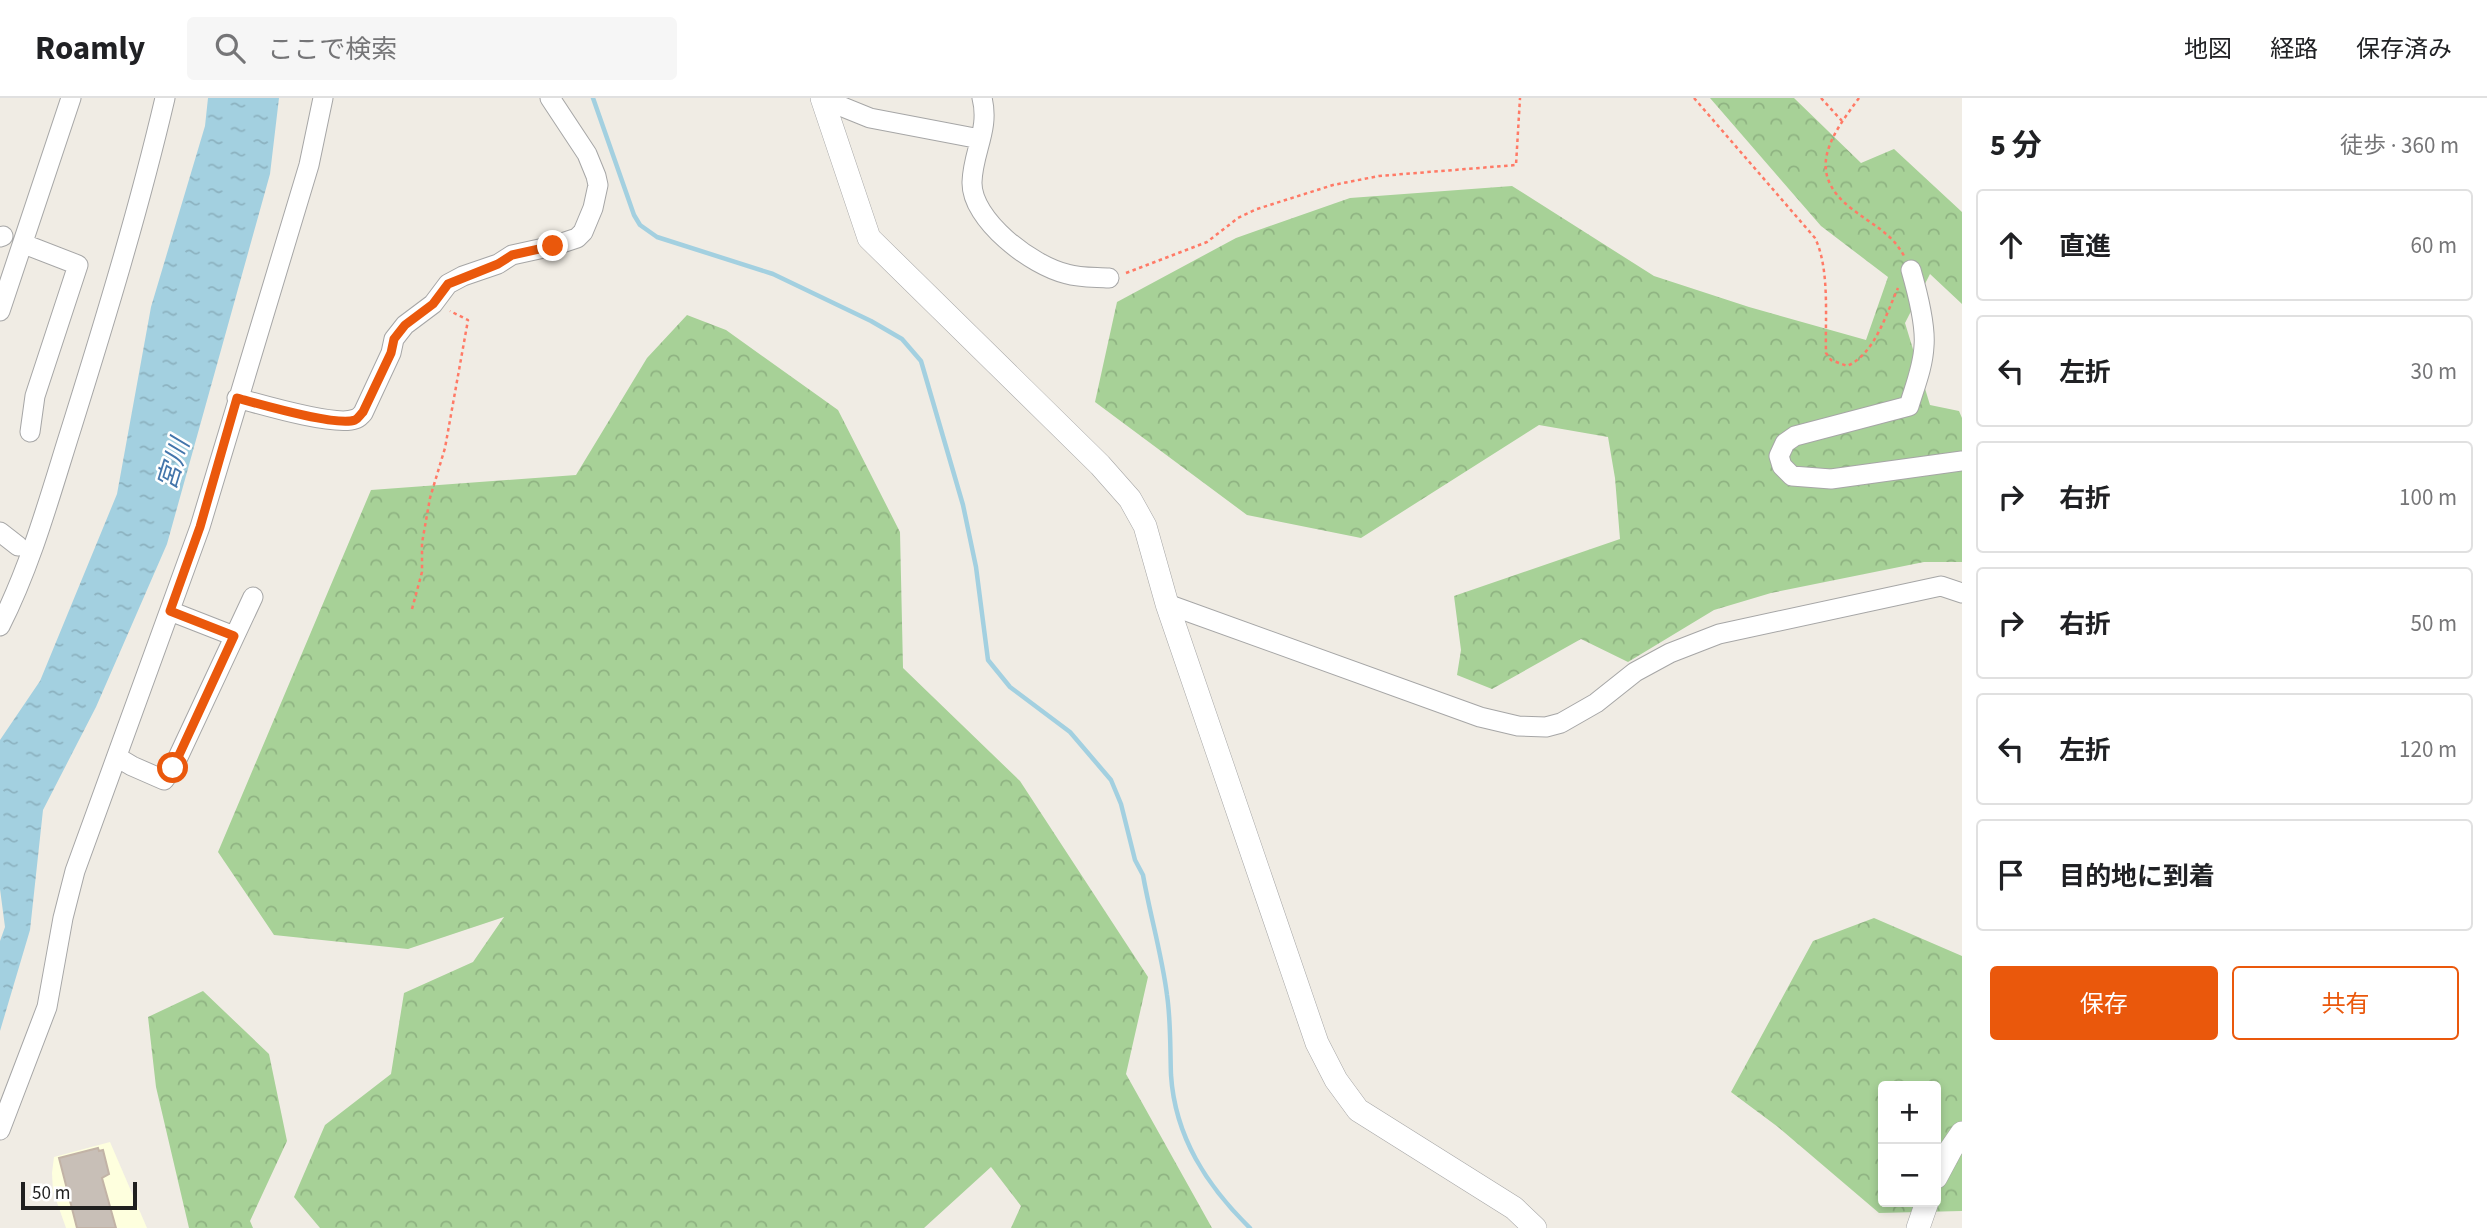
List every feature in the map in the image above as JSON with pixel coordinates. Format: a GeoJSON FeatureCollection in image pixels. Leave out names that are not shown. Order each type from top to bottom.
{"type":"FeatureCollection","features":[{"type":"Feature","properties":{"kind":"street"},"geometry":{"type":"LineString","coordinates":[[0,311],[71,98]]}},
{"type":"Feature","properties":{"kind":"street"},"geometry":{"type":"LineString","coordinates":[[0,626],[24,568],[77,410],[132,228],[165,98]]}},
{"type":"Feature","properties":{"kind":"street"},"geometry":{"type":"LineString","coordinates":[[0,1130],[47,1007],[68,895],[200,527],[305,177],[323,98]]}},
{"type":"Feature","properties":{"kind":"street"},"geometry":{"type":"LineString","coordinates":[[237,398],[296,413],[344,421],[358,418],[391,353],[394,339],[419,313],[433,304],[453,281],[498,264],[512,255],[577,238],[583,232],[596,196],[596,176],[587,154],[550,98]]}},
{"type":"Feature","properties":{"kind":"street"},"geometry":{"type":"LineString","coordinates":[[823,98],[870,118],[980,139]]}},
{"type":"Feature","properties":{"kind":"street"},"geometry":{"type":"LineString","coordinates":[[823,98],[869,239],[1100,465],[1130,499],[1145,526],[1167,604],[1317,1043],[1336,1080],[1358,1110],[1369,1119],[1514,1208],[1535,1228]]}},
{"type":"Feature","properties":{"kind":"street"},"geometry":{"type":"LineString","coordinates":[[982,98],[986,119],[972,180],[973,193],[985,219],[1041,264],[1067,274],[1110,278]]}},
{"type":"Feature","properties":{"kind":"street"},"geometry":{"type":"LineString","coordinates":[[24,244],[78,265],[36,396],[30,432]]}},
{"type":"Feature","properties":{"kind":"street"},"geometry":{"type":"LineString","coordinates":[[1911,270],[1924,344],[1921,367],[1909,406],[1795,436],[1785,443],[1779,456],[1782,466],[1793,476],[1831,479],[1962,461]]}},
{"type":"Feature","properties":{"kind":"street"},"geometry":{"type":"LineString","coordinates":[[0,532],[18,546]]}},
{"type":"Feature","properties":{"kind":"street"},"geometry":{"type":"LineString","coordinates":[[1167,604],[1480,718],[1518,726],[1546,727],[1562,723],[1596,703],[1636,672],[1659,659],[1719,634],[1941,586],[1962,593]]}},
{"type":"Feature","properties":{"kind":"street"},"geometry":{"type":"LineString","coordinates":[[117,757],[164,780],[173,768],[253,597]]}},
{"type":"Feature","properties":{"kind":"street"},"geometry":{"type":"LineString","coordinates":[[170,611],[234,636]]}},
{"type":"Feature","properties":{"kind":"street"},"geometry":{"type":"LineString","coordinates":[[1941,1169],[1962,1133]]}},
{"type":"Feature","properties":{"kind":"street"},"geometry":{"type":"LineString","coordinates":[[1919,1228],[1925,1207]]}},
{"type":"Feature","properties":{"kind":"path"},"geometry":{"type":"LineString","coordinates":[[1110,278],[1138,270],[1207,242],[1238,218],[1257,209],[1333,185],[1379,176],[1516,165],[1520,98]]}},
{"type":"Feature","properties":{"kind":"path"},"geometry":{"type":"LineString","coordinates":[[1695,98],[1815,238],[1824,266],[1826,353],[1831,360],[1847,366],[1866,354],[1903,276],[1911,270],[1892,238],[1851,208],[1828,184],[1824,162],[1833,136],[1859,98]]}},
{"type":"Feature","properties":{"kind":"path"},"geometry":{"type":"LineString","coordinates":[[1821,98],[1842,121]]}},
{"type":"Feature","properties":{"kind":"path"},"geometry":{"type":"LineString","coordinates":[[412,609],[422,572],[422,543],[430,498],[445,448],[468,320],[457,313],[447,311],[419,313]]}},
{"type":"Feature","properties":{"kind":"shaded area"},"geometry":{"type":"Polygon","coordinates":[[[110,1142],[147,1228],[66,1228],[53,1191],[54,1157],[110,1142]]]}},
{"type":"Feature","properties":{"kind":"green space"},"geometry":{"type":"Polygon","coordinates":[[[1710,98],[1794,98],[1861,163],[1894,149],[1962,212],[1962,304],[1930,274],[1905,323],[1930,405],[1959,411],[1962,418],[1962,562],[1924,562],[1771,593],[1714,610],[1628,662],[1581,639],[1492,689],[1457,675],[1461,650],[1454,596],[1620,539],[1615,478],[1608,437],[1539,425],[1361,538],[1247,515],[1095,402],[1117,302],[1236,238],[1350,198],[1512,186],[1654,276],[1749,307],[1866,340],[1888,277],[1821,226],[1710,98]]]}},
{"type":"Feature","properties":{"kind":"green space"},"geometry":{"type":"Polygon","coordinates":[[[687,315],[726,330],[838,410],[900,532],[903,668],[1020,781],[1148,977],[1126,1074],[1212,1228],[1011,1228],[1021,1206],[991,1167],[924,1228],[320,1228],[294,1197],[325,1125],[391,1074],[404,993],[473,962],[504,917],[408,949],[274,935],[218,852],[371,490],[576,475],[647,358],[687,315]]]}},
{"type":"Feature","properties":{"kind":"green space"},"geometry":{"type":"Polygon","coordinates":[[[1874,918],[1962,956],[1962,1211],[1879,1213],[1778,1127],[1731,1092],[1813,941],[1874,918]]]}},
{"type":"Feature","properties":{"kind":"green space"},"geometry":{"type":"Polygon","coordinates":[[[203,991],[269,1054],[287,1141],[250,1221],[253,1228],[189,1228],[156,1087],[148,1017],[203,991]]]}},
{"type":"Feature","properties":{"kind":"water","name":"宮川"},"geometry":{"type":"Polygon","coordinates":[[[208,98],[279,98],[270,174],[167,544],[96,707],[43,810],[30,930],[0,1031],[0,941],[5,927],[0,889],[0,740],[40,681],[117,494],[151,307],[205,126],[208,98]]]}},
{"type":"Feature","properties":{"kind":"building"},"geometry":{"type":"Polygon","coordinates":[[[98,1148],[99,1151],[103,1150],[109,1174],[102,1178],[116,1228],[77,1228],[59,1158],[98,1148]]]}},
{"type":"Feature","properties":{"kind":"waterway"},"geometry":{"type":"LineString","coordinates":[[593,98],[634,215],[640,225],[657,237],[773,274],[871,321],[902,339],[921,361],[963,505],[976,567],[988,660],[1010,687],[1070,732],[1111,780],[1121,804],[1135,860],[1143,875],[1162,965],[1169,1015],[1171,1075],[1179,1119],[1186,1140],[1207,1177],[1250,1228]]}},
{"type":"Feature","properties":{"kind":"route"},"geometry":{"type":"LineString","coordinates":[[173,768],[234,636],[170,611],[200,527],[237,398],[296,413],[353,421],[363,412],[391,353],[394,339],[405,325],[433,304],[448,284],[498,264],[512,255],[553,246]]}}]}
